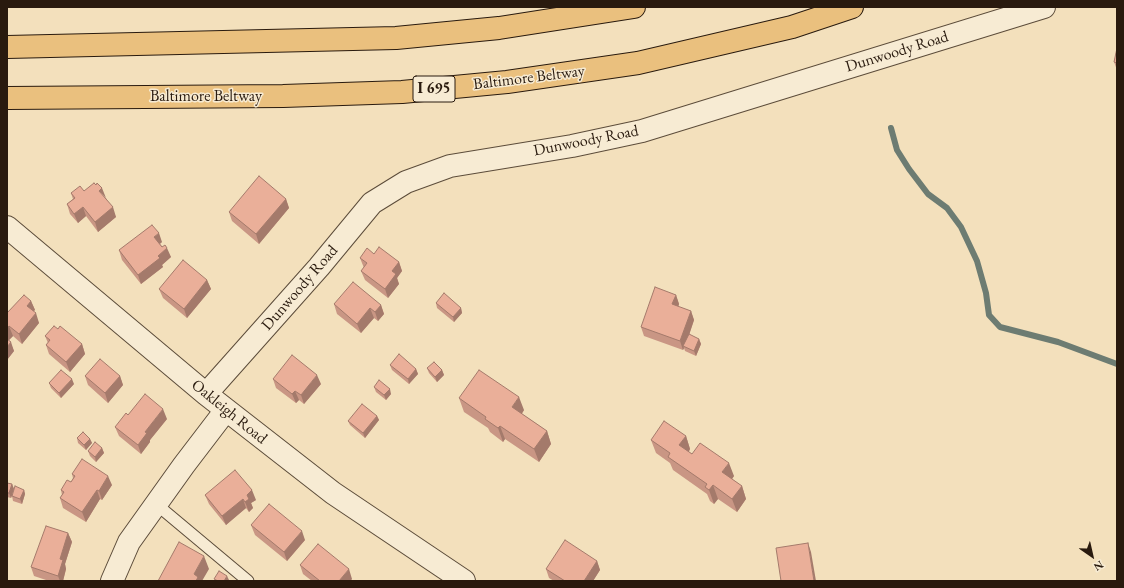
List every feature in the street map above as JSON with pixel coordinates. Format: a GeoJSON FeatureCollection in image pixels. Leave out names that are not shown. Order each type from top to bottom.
{"type":"FeatureCollection","features":[{"type":"Feature","properties":{"kind":"highway"},"geometry":{"type":"LineString","coordinates":[[7,47],[396,38],[499,28],[634,7]]}},
{"type":"Feature","properties":{"kind":"highway","name":"Baltimore Beltway"},"geometry":{"type":"LineString","coordinates":[[7,98],[283,96],[394,92],[507,82],[638,63],[792,27],[852,7]]}},
{"type":"Feature","properties":{"kind":"street","name":"Dunwoody Road"},"geometry":{"type":"LineString","coordinates":[[206,394],[319,267],[372,203],[406,182],[450,166],[572,146],[642,131],[1044,7]]}},
{"type":"Feature","properties":{"kind":"street","name":"Oakleigh Road"},"geometry":{"type":"LineString","coordinates":[[10,235],[226,410],[333,493],[464,581]]}},
{"type":"Feature","properties":{"kind":"street"},"geometry":{"type":"LineString","coordinates":[[112,581],[129,542],[226,410]]}},
{"type":"Feature","properties":{"kind":"lane"},"geometry":{"type":"LineString","coordinates":[[156,504],[248,581]]}},
{"type":"Feature","properties":{"kind":"building"},"geometry":{"type":"Polygon","coordinates":[[[1117,48],[1117,63],[1114,62],[1117,48]]]}},
{"type":"Feature","properties":{"kind":"building"},"geometry":{"type":"Polygon","coordinates":[[[259,176],[286,199],[256,234],[229,212],[259,176]]]}},
{"type":"Feature","properties":{"kind":"building"},"geometry":{"type":"Polygon","coordinates":[[[94,183],[96,185],[97,183],[102,188],[99,191],[113,207],[95,222],[83,207],[74,214],[67,204],[75,198],[71,193],[80,186],[84,191],[94,183]]]}},
{"type":"Feature","properties":{"kind":"building"},"geometry":{"type":"Polygon","coordinates":[[[152,225],[159,233],[154,237],[162,247],[165,245],[167,248],[158,256],[160,258],[138,275],[119,250],[152,225]]]}},
{"type":"Feature","properties":{"kind":"building"},"geometry":{"type":"Polygon","coordinates":[[[379,247],[399,262],[392,271],[396,274],[385,289],[361,271],[367,263],[360,258],[367,248],[374,254],[379,247]]]}},
{"type":"Feature","properties":{"kind":"building"},"geometry":{"type":"Polygon","coordinates":[[[183,260],[207,280],[184,309],[159,289],[183,260]]]}},
{"type":"Feature","properties":{"kind":"building"},"geometry":{"type":"Polygon","coordinates":[[[353,282],[381,305],[375,312],[370,308],[357,324],[334,304],[353,282]]]}},
{"type":"Feature","properties":{"kind":"building"},"geometry":{"type":"Polygon","coordinates":[[[655,287],[676,295],[672,304],[691,311],[680,341],[641,327],[655,287]]]}},
{"type":"Feature","properties":{"kind":"building"},"geometry":{"type":"Polygon","coordinates":[[[444,293],[461,308],[453,317],[436,303],[444,293]]]}},
{"type":"Feature","properties":{"kind":"building"},"geometry":{"type":"Polygon","coordinates":[[[24,295],[31,301],[27,306],[36,313],[19,334],[9,326],[7,329],[7,313],[24,295]]]}},
{"type":"Feature","properties":{"kind":"building"},"geometry":{"type":"Polygon","coordinates":[[[54,326],[58,329],[60,326],[82,344],[66,362],[46,345],[50,340],[45,336],[54,326]]]}},
{"type":"Feature","properties":{"kind":"building"},"geometry":{"type":"Polygon","coordinates":[[[689,334],[699,339],[694,351],[683,346],[689,334]]]}},
{"type":"Feature","properties":{"kind":"building"},"geometry":{"type":"Polygon","coordinates":[[[7,339],[11,342],[7,347],[7,339]]]}},
{"type":"Feature","properties":{"kind":"building"},"geometry":{"type":"Polygon","coordinates":[[[399,354],[416,369],[408,379],[390,365],[399,354]]]}},
{"type":"Feature","properties":{"kind":"building"},"geometry":{"type":"Polygon","coordinates":[[[292,355],[317,375],[301,395],[295,391],[292,394],[273,379],[292,355]]]}},
{"type":"Feature","properties":{"kind":"building"},"geometry":{"type":"Polygon","coordinates":[[[100,359],[120,376],[105,393],[85,376],[100,359]]]}},
{"type":"Feature","properties":{"kind":"building"},"geometry":{"type":"Polygon","coordinates":[[[434,362],[442,370],[435,377],[427,368],[434,362]]]}},
{"type":"Feature","properties":{"kind":"building"},"geometry":{"type":"Polygon","coordinates":[[[61,370],[72,379],[59,393],[49,383],[61,370]]]}},
{"type":"Feature","properties":{"kind":"building"},"geometry":{"type":"Polygon","coordinates":[[[479,370],[519,397],[512,407],[547,431],[534,449],[500,426],[498,428],[485,419],[486,417],[459,398],[479,370]]]}},
{"type":"Feature","properties":{"kind":"building"},"geometry":{"type":"Polygon","coordinates":[[[379,380],[390,389],[384,395],[374,387],[379,380]]]}},
{"type":"Feature","properties":{"kind":"building"},"geometry":{"type":"Polygon","coordinates":[[[145,394],[163,409],[145,432],[147,433],[138,445],[115,427],[126,413],[128,415],[145,394]]]}},
{"type":"Feature","properties":{"kind":"building"},"geometry":{"type":"Polygon","coordinates":[[[362,404],[377,416],[363,433],[348,421],[362,404]]]}},
{"type":"Feature","properties":{"kind":"building"},"geometry":{"type":"Polygon","coordinates":[[[664,421],[686,436],[679,445],[692,454],[700,443],[729,463],[722,472],[742,486],[732,499],[713,485],[709,490],[705,487],[707,484],[668,457],[670,453],[651,440],[664,421]]]}},
{"type":"Feature","properties":{"kind":"building"},"geometry":{"type":"Polygon","coordinates":[[[83,432],[90,439],[84,445],[77,438],[83,432]]]}},
{"type":"Feature","properties":{"kind":"building"},"geometry":{"type":"Polygon","coordinates":[[[95,442],[102,448],[95,457],[88,451],[95,442]]]}},
{"type":"Feature","properties":{"kind":"building"},"geometry":{"type":"Polygon","coordinates":[[[82,459],[108,476],[99,491],[97,490],[82,512],[60,498],[64,492],[61,490],[67,480],[71,482],[75,476],[72,474],[82,459]]]}},
{"type":"Feature","properties":{"kind":"building"},"geometry":{"type":"Polygon","coordinates":[[[235,470],[252,490],[247,495],[249,499],[245,502],[243,499],[222,516],[205,495],[235,470]]]}},
{"type":"Feature","properties":{"kind":"building"},"geometry":{"type":"Polygon","coordinates":[[[7,483],[12,484],[9,493],[7,493],[7,483]]]}},
{"type":"Feature","properties":{"kind":"building"},"geometry":{"type":"Polygon","coordinates":[[[15,486],[24,490],[20,499],[12,496],[15,486]]]}},
{"type":"Feature","properties":{"kind":"building"},"geometry":{"type":"Polygon","coordinates":[[[269,504],[302,531],[284,552],[251,525],[269,504]]]}},
{"type":"Feature","properties":{"kind":"building"},"geometry":{"type":"Polygon","coordinates":[[[46,526],[68,533],[60,559],[63,560],[58,576],[31,567],[46,526]]]}},
{"type":"Feature","properties":{"kind":"building"},"geometry":{"type":"Polygon","coordinates":[[[565,540],[597,561],[584,581],[565,581],[546,569],[565,540]]]}},
{"type":"Feature","properties":{"kind":"building"},"geometry":{"type":"Polygon","coordinates":[[[179,542],[204,556],[194,574],[198,577],[196,581],[158,581],[179,542]]]}},
{"type":"Feature","properties":{"kind":"building"},"geometry":{"type":"Polygon","coordinates":[[[808,543],[814,581],[781,581],[776,548],[808,543]]]}},
{"type":"Feature","properties":{"kind":"building"},"geometry":{"type":"Polygon","coordinates":[[[318,544],[349,569],[339,581],[320,581],[300,565],[318,544]]]}},
{"type":"Feature","properties":{"kind":"building"},"geometry":{"type":"Polygon","coordinates":[[[219,571],[227,576],[224,581],[214,579],[219,571]]]}},
{"type":"Feature","properties":{"kind":"waterway"},"geometry":{"type":"LineString","coordinates":[[891,128],[897,150],[909,169],[928,194],[947,208],[961,227],[977,261],[986,293],[989,315],[1000,327],[1058,342],[1117,364]]}}]}
